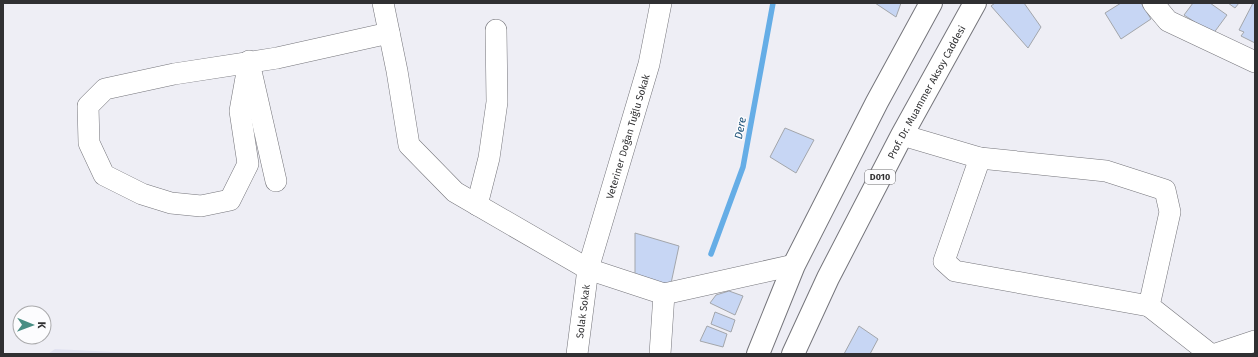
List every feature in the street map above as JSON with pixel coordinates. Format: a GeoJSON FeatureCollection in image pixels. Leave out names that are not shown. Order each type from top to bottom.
{"type":"FeatureCollection","features":[{"type":"Feature","properties":{"kind":"highway"},"geometry":{"type":"LineString","coordinates":[[758,354],[794,265],[877,102],[931,3]]}},
{"type":"Feature","properties":{"kind":"highway","name":"Prof. Dr. Muammer Aksoy Caddesi"},"geometry":{"type":"LineString","coordinates":[[793,354],[828,278],[902,135],[975,3]]}},
{"type":"Feature","properties":{"kind":"street"},"geometry":{"type":"LineString","coordinates":[[383,3],[397,72],[409,145],[455,192],[588,269],[664,294],[794,265]]}},
{"type":"Feature","properties":{"kind":"street","name":"Veteriner Doğan Tuğlu Sokak"},"geometry":{"type":"LineString","coordinates":[[588,269],[649,64],[662,3]]}},
{"type":"Feature","properties":{"kind":"street"},"geometry":{"type":"LineString","coordinates":[[1153,3],[1168,21],[1255,62]]}},
{"type":"Feature","properties":{"kind":"street"},"geometry":{"type":"LineString","coordinates":[[477,205],[489,158],[497,102],[496,30]]}},
{"type":"Feature","properties":{"kind":"street"},"geometry":{"type":"LineString","coordinates":[[249,61],[240,111],[248,164],[230,200],[202,206],[171,203],[142,194],[104,175],[89,143],[88,106],[105,89],[174,74],[249,61],[277,58],[389,33]]}},
{"type":"Feature","properties":{"kind":"street"},"geometry":{"type":"LineString","coordinates":[[249,61],[276,180]]}},
{"type":"Feature","properties":{"kind":"street"},"geometry":{"type":"LineString","coordinates":[[902,135],[980,158],[1106,171],[1165,190],[1170,212],[1149,306]]}},
{"type":"Feature","properties":{"kind":"street"},"geometry":{"type":"LineString","coordinates":[[980,158],[944,261],[955,271],[1149,306],[1210,354]]}},
{"type":"Feature","properties":{"kind":"street","name":"Solak Sokak"},"geometry":{"type":"LineString","coordinates":[[577,354],[588,269]]}},
{"type":"Feature","properties":{"kind":"street"},"geometry":{"type":"LineString","coordinates":[[660,354],[664,294]]}},
{"type":"Feature","properties":{"kind":"street"},"geometry":{"type":"LineString","coordinates":[[1216,354],[1255,340]]}},
{"type":"Feature","properties":{"kind":"shaded area"},"geometry":{"type":"Polygon","coordinates":[[[55,349],[114,352],[174,354],[48,354],[55,349]]]}},
{"type":"Feature","properties":{"kind":"building"},"geometry":{"type":"Polygon","coordinates":[[[875,3],[901,3],[896,17],[875,3]]]}},
{"type":"Feature","properties":{"kind":"building"},"geometry":{"type":"Polygon","coordinates":[[[995,3],[1024,3],[1041,27],[1028,48],[991,6],[995,3]]]}},
{"type":"Feature","properties":{"kind":"building"},"geometry":{"type":"Polygon","coordinates":[[[1121,3],[1141,3],[1151,19],[1121,39],[1105,13],[1121,3]]]}},
{"type":"Feature","properties":{"kind":"building"},"geometry":{"type":"Polygon","coordinates":[[[1193,3],[1210,3],[1227,15],[1213,34],[1184,15],[1193,3]]]}},
{"type":"Feature","properties":{"kind":"building"},"geometry":{"type":"Polygon","coordinates":[[[1228,3],[1239,3],[1235,8],[1228,3]]]}},
{"type":"Feature","properties":{"kind":"building"},"geometry":{"type":"Polygon","coordinates":[[[1253,3],[1255,3],[1255,43],[1241,36],[1244,32],[1239,30],[1253,3]]]}},
{"type":"Feature","properties":{"kind":"building"},"geometry":{"type":"Polygon","coordinates":[[[785,128],[814,140],[796,173],[770,157],[785,128]]]}},
{"type":"Feature","properties":{"kind":"building"},"geometry":{"type":"Polygon","coordinates":[[[635,233],[679,246],[670,288],[635,275],[635,233]]]}},
{"type":"Feature","properties":{"kind":"building"},"geometry":{"type":"Polygon","coordinates":[[[729,291],[743,296],[735,315],[710,303],[716,295],[729,291]]]}},
{"type":"Feature","properties":{"kind":"building"},"geometry":{"type":"Polygon","coordinates":[[[715,312],[735,320],[731,332],[711,324],[715,312]]]}},
{"type":"Feature","properties":{"kind":"building"},"geometry":{"type":"Polygon","coordinates":[[[707,326],[727,334],[723,347],[700,341],[707,326]]]}},
{"type":"Feature","properties":{"kind":"building"},"geometry":{"type":"Polygon","coordinates":[[[859,326],[878,339],[870,354],[844,354],[859,326]]]}},
{"type":"Feature","properties":{"kind":"waterway","name":"Dere"},"geometry":{"type":"LineString","coordinates":[[711,254],[743,167],[773,3]]}}]}
